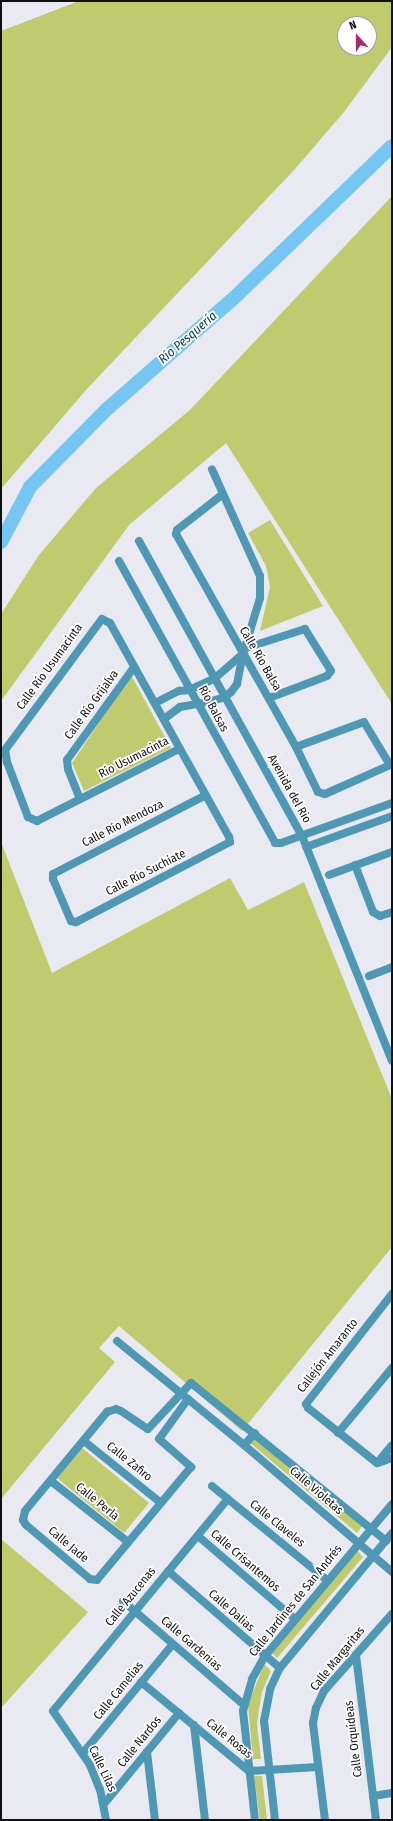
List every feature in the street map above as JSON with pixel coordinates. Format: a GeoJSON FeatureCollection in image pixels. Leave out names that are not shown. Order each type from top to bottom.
{"type":"FeatureCollection","features":[{"type":"Feature","properties":{"kind":"street"},"geometry":{"type":"LineString","coordinates":[[164,719],[172,710],[225,697],[237,684],[244,651],[260,598],[260,576],[212,469]]}},
{"type":"Feature","properties":{"kind":"street","name":"Calle Río Balsa"},"geometry":{"type":"LineString","coordinates":[[223,494],[177,530],[177,536],[244,651],[296,747],[318,792],[322,794],[388,768],[390,764],[366,724],[361,722],[296,747]]}},
{"type":"Feature","properties":{"kind":"street","name":"Avenida del Rio"},"geometry":{"type":"LineString","coordinates":[[139,541],[302,836],[392,1061]]}},
{"type":"Feature","properties":{"kind":"street","name":"Rio Balsas"},"geometry":{"type":"LineString","coordinates":[[119,560],[196,704],[272,840],[281,844],[392,803]]}},
{"type":"Feature","properties":{"kind":"street","name":"Río Usumacinta"},"geometry":{"type":"LineString","coordinates":[[5,750],[7,762],[30,819],[37,821],[179,749],[164,719],[110,623],[102,619]]}},
{"type":"Feature","properties":{"kind":"street","name":"Calle Río Usumacinta"},"geometry":{"type":"LineString","coordinates":[[5,750],[102,619]]}},
{"type":"Feature","properties":{"kind":"street"},"geometry":{"type":"LineString","coordinates":[[155,703],[179,690],[189,690],[214,679],[244,651],[305,629],[331,673],[269,698]]}},
{"type":"Feature","properties":{"kind":"street","name":"Calle Río Grijalva"},"geometry":{"type":"LineString","coordinates":[[80,799],[68,769],[68,757],[134,667]]}},
{"type":"Feature","properties":{"kind":"street"},"geometry":{"type":"LineString","coordinates":[[179,749],[206,795]]}},
{"type":"Feature","properties":{"kind":"street","name":"Calle Río Suchiate"},"geometry":{"type":"LineString","coordinates":[[72,922],[230,842],[206,795]]}},
{"type":"Feature","properties":{"kind":"street","name":"Calle Río Mendoza"},"geometry":{"type":"LineString","coordinates":[[72,922],[53,875],[206,795]]}},
{"type":"Feature","properties":{"kind":"street"},"geometry":{"type":"LineString","coordinates":[[306,847],[392,816]]}},
{"type":"Feature","properties":{"kind":"street"},"geometry":{"type":"LineString","coordinates":[[329,875],[392,852]]}},
{"type":"Feature","properties":{"kind":"street"},"geometry":{"type":"LineString","coordinates":[[355,865],[373,912],[380,916],[392,912]]}},
{"type":"Feature","properties":{"kind":"street"},"geometry":{"type":"LineString","coordinates":[[369,976],[392,967]]}},
{"type":"Feature","properties":{"kind":"street","name":"Callejón Amaranto"},"geometry":{"type":"LineString","coordinates":[[377,1463],[308,1408],[307,1400],[392,1294]]}},
{"type":"Feature","properties":{"kind":"street","name":"Calle Violetas"},"geometry":{"type":"LineString","coordinates":[[117,1341],[244,1445],[392,1572]]}},
{"type":"Feature","properties":{"kind":"street"},"geometry":{"type":"LineString","coordinates":[[338,1433],[392,1368]]}},
{"type":"Feature","properties":{"kind":"street","name":"Calle Violetas"},"geometry":{"type":"LineString","coordinates":[[180,1393],[188,1384],[195,1383],[386,1540]]}},
{"type":"Feature","properties":{"kind":"street","name":"Calle Jade"},"geometry":{"type":"LineString","coordinates":[[180,1393],[148,1430],[121,1411],[111,1409],[26,1511],[23,1522],[90,1579],[97,1580],[160,1502],[191,1467],[159,1439],[188,1399]]}},
{"type":"Feature","properties":{"kind":"street"},"geometry":{"type":"LineString","coordinates":[[244,1445],[255,1433]]}},
{"type":"Feature","properties":{"kind":"street","name":"Calle Zafiro"},"geometry":{"type":"LineString","coordinates":[[84,1441],[160,1502]]}},
{"type":"Feature","properties":{"kind":"street"},"geometry":{"type":"LineString","coordinates":[[377,1463],[392,1445]]}},
{"type":"Feature","properties":{"kind":"street"},"geometry":{"type":"LineString","coordinates":[[377,1463],[392,1458]]}},
{"type":"Feature","properties":{"kind":"street","name":"Calle Perla"},"geometry":{"type":"LineString","coordinates":[[51,1481],[128,1542]]}},
{"type":"Feature","properties":{"kind":"street","name":"Calle Claveles"},"geometry":{"type":"LineString","coordinates":[[212,1486],[327,1580]]}},
{"type":"Feature","properties":{"kind":"street","name":"Calle Azucenas"},"geometry":{"type":"LineString","coordinates":[[53,1711],[228,1499]]}},
{"type":"Feature","properties":{"kind":"street","name":"Calle Jardines de San Andrés"},"geometry":{"type":"LineString","coordinates":[[255,1820],[249,1771],[244,1705],[252,1679],[265,1656],[392,1504]]}},
{"type":"Feature","properties":{"kind":"street"},"geometry":{"type":"LineString","coordinates":[[274,1820],[268,1771],[264,1711],[270,1689],[280,1668],[392,1533]]}},
{"type":"Feature","properties":{"kind":"street","name":"Calle Crisantemos"},"geometry":{"type":"LineString","coordinates":[[198,1536],[295,1619]]}},
{"type":"Feature","properties":{"kind":"street","name":"Calle Dalias"},"geometry":{"type":"LineString","coordinates":[[168,1571],[280,1668]]}},
{"type":"Feature","properties":{"kind":"street","name":"Calle Gardenias"},"geometry":{"type":"LineString","coordinates":[[123,1600],[244,1705]]}},
{"type":"Feature","properties":{"kind":"street","name":"Calle Margaritas"},"geometry":{"type":"LineString","coordinates":[[325,1820],[314,1723],[316,1708],[324,1691],[392,1614]]}},
{"type":"Feature","properties":{"kind":"street","name":"Calle Camelias"},"geometry":{"type":"LineString","coordinates":[[83,1753],[173,1644]]}},
{"type":"Feature","properties":{"kind":"street","name":"Calle Orquídeas"},"geometry":{"type":"LineString","coordinates":[[356,1655],[376,1820]]}},
{"type":"Feature","properties":{"kind":"street","name":"Calle Rosas"},"geometry":{"type":"LineString","coordinates":[[141,1682],[249,1771],[318,1767]]}},
{"type":"Feature","properties":{"kind":"street","name":"Calle Lilas"},"geometry":{"type":"LineString","coordinates":[[53,1711],[83,1753],[104,1804],[106,1820]]}},
{"type":"Feature","properties":{"kind":"street","name":"Calle Nardos"},"geometry":{"type":"LineString","coordinates":[[104,1804],[178,1713]]}},
{"type":"Feature","properties":{"kind":"street"},"geometry":{"type":"LineString","coordinates":[[194,1726],[205,1820]]}},
{"type":"Feature","properties":{"kind":"street"},"geometry":{"type":"LineString","coordinates":[[147,1752],[155,1820]]}},
{"type":"Feature","properties":{"kind":"street"},"geometry":{"type":"LineString","coordinates":[[373,1796],[392,1793]]}},
{"type":"Feature","properties":{"kind":"green space"},"geometry":{"type":"Polygon","coordinates":[[[79,1],[392,1],[392,47],[344,112],[295,169],[86,390],[1,489],[1,31],[79,1]]]}},
{"type":"Feature","properties":{"kind":"green space"},"geometry":{"type":"Polygon","coordinates":[[[392,196],[392,704],[226,443],[129,525],[1,701],[1,614],[39,555],[96,488],[190,410],[392,196]]]}},
{"type":"Feature","properties":{"kind":"green space"},"geometry":{"type":"Polygon","coordinates":[[[270,520],[323,606],[260,631],[270,587],[266,566],[248,533],[270,520]]]}},
{"type":"Feature","properties":{"kind":"green space"},"geometry":{"type":"Polygon","coordinates":[[[131,675],[171,748],[84,791],[72,763],[131,675]]]}},
{"type":"Feature","properties":{"kind":"green space"},"geometry":{"type":"Polygon","coordinates":[[[1,842],[52,973],[230,878],[248,910],[304,882],[392,1099],[392,1247],[242,1431],[119,1326],[99,1348],[115,1362],[1,1499],[1,842]]]}},
{"type":"Feature","properties":{"kind":"green space"},"geometry":{"type":"Polygon","coordinates":[[[256,1436],[363,1525],[357,1533],[249,1442],[256,1436]]]}},
{"type":"Feature","properties":{"kind":"green space"},"geometry":{"type":"Polygon","coordinates":[[[82,1448],[149,1503],[124,1533],[57,1478],[82,1448]]]}},
{"type":"Feature","properties":{"kind":"green space"},"geometry":{"type":"Polygon","coordinates":[[[1,1539],[88,1612],[1,1708],[1,1539]]]}},
{"type":"Feature","properties":{"kind":"green space"},"geometry":{"type":"Polygon","coordinates":[[[356,1549],[363,1557],[277,1658],[272,1653],[356,1549]]]}},
{"type":"Feature","properties":{"kind":"green space"},"geometry":{"type":"Polygon","coordinates":[[[264,1664],[271,1671],[262,1692],[257,1724],[261,1759],[253,1759],[248,1705],[264,1664]]]}},
{"type":"Feature","properties":{"kind":"green space"},"geometry":{"type":"Polygon","coordinates":[[[254,1776],[262,1776],[267,1820],[260,1820],[254,1776]]]}},
{"type":"Feature","properties":{"kind":"waterway","name":"Río Pesquería"},"geometry":{"type":"LineString","coordinates":[[1,542],[30,487],[106,410],[234,298],[392,146]]}}]}
